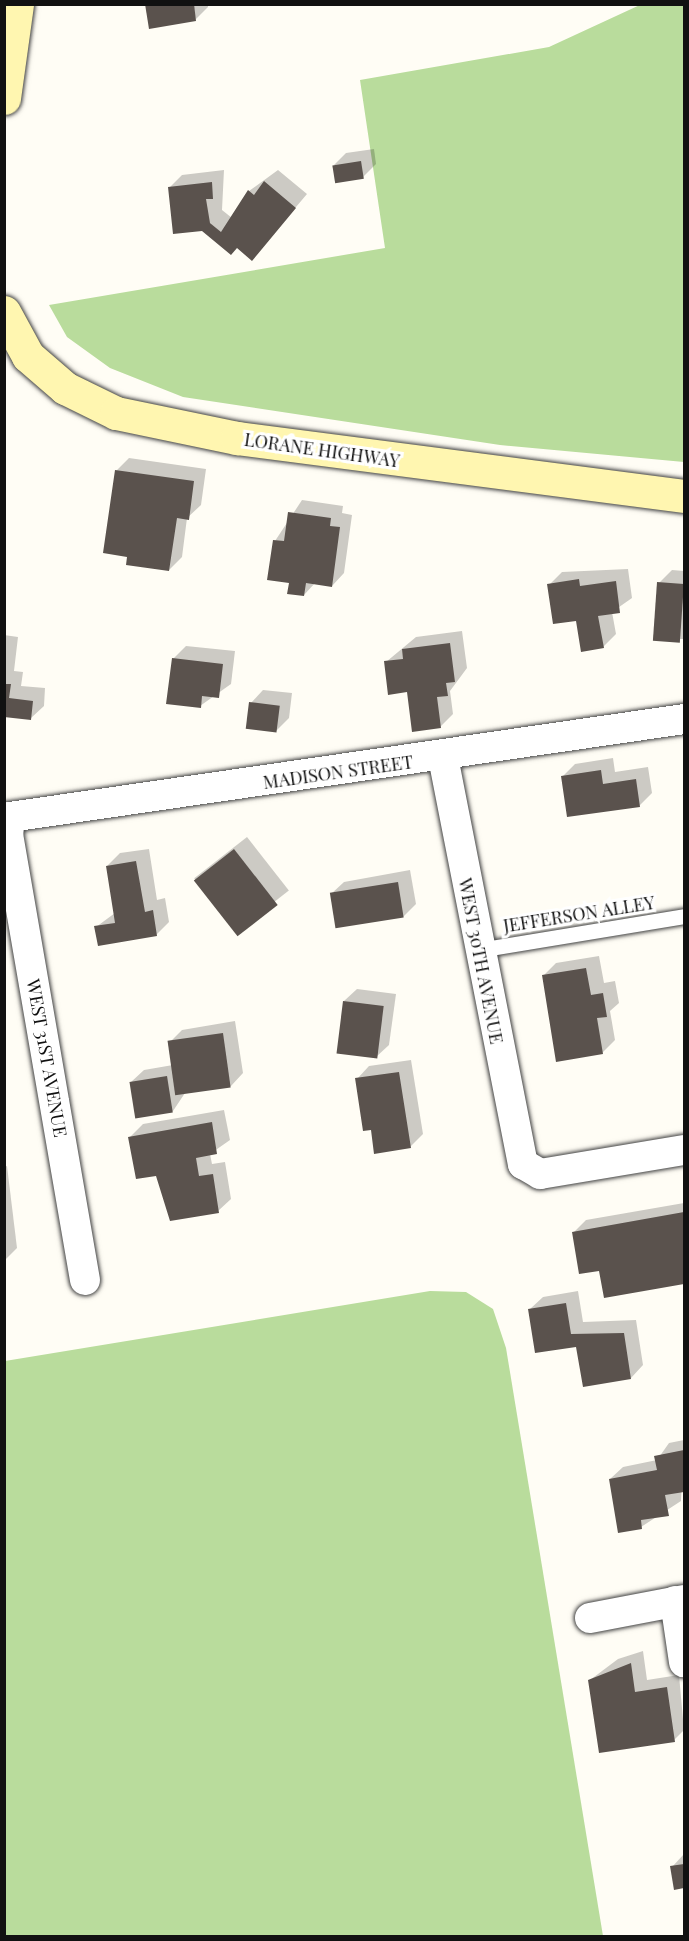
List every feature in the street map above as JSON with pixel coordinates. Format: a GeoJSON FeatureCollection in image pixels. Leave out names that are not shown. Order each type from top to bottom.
{"type":"FeatureCollection","features":[{"type":"Feature","properties":{"kind":"street"},"geometry":{"type":"LineString","coordinates":[[4,98],[17,4]]}},
{"type":"Feature","properties":{"kind":"street","name":"LORANE HIGHWAY"},"geometry":{"type":"LineString","coordinates":[[4,312],[28,356],[65,388],[116,413],[237,438],[684,496]]}},
{"type":"Feature","properties":{"kind":"street","name":"MADISON STREET"},"geometry":{"type":"LineString","coordinates":[[8,836],[10,817],[22,811],[443,758],[684,719]]}},
{"type":"Feature","properties":{"kind":"street","name":"WEST 30TH AVENUE"},"geometry":{"type":"LineString","coordinates":[[443,758],[523,1164],[540,1174],[684,1150]]}},
{"type":"Feature","properties":{"kind":"street","name":"WEST 31ST AVENUE"},"geometry":{"type":"LineString","coordinates":[[8,836],[85,1280]]}},
{"type":"Feature","properties":{"kind":"street"},"geometry":{"type":"LineString","coordinates":[[590,1618],[680,1601],[684,1662]]}},
{"type":"Feature","properties":{"kind":"lane","name":"JEFFERSON ALLEY"},"geometry":{"type":"LineString","coordinates":[[479,950],[684,916]]}},
{"type":"Feature","properties":{"kind":"green space"},"geometry":{"type":"Polygon","coordinates":[[[642,4],[684,5],[684,462],[500,445],[183,397],[110,368],[67,337],[49,305],[385,248],[360,80],[549,47],[642,4]]]}},
{"type":"Feature","properties":{"kind":"green space"},"geometry":{"type":"Polygon","coordinates":[[[430,1291],[466,1292],[493,1309],[506,1348],[603,1936],[5,1936],[5,1361],[430,1291]]]}},
{"type":"Feature","properties":{"kind":"building"},"geometry":{"type":"Polygon","coordinates":[[[145,4],[194,4],[196,21],[149,29],[145,4]]]}},
{"type":"Feature","properties":{"kind":"building"},"geometry":{"type":"Polygon","coordinates":[[[361,161],[364,179],[335,183],[332,166],[361,161]]]}},
{"type":"Feature","properties":{"kind":"building"},"geometry":{"type":"Polygon","coordinates":[[[264,181],[296,208],[252,261],[237,248],[231,255],[202,231],[173,234],[168,187],[212,182],[213,199],[206,199],[210,223],[221,232],[248,190],[254,195],[264,181]]]}},
{"type":"Feature","properties":{"kind":"building"},"geometry":{"type":"Polygon","coordinates":[[[115,470],[194,481],[189,520],[177,518],[169,571],[126,565],[127,557],[103,553],[115,470]]]}},
{"type":"Feature","properties":{"kind":"building"},"geometry":{"type":"Polygon","coordinates":[[[288,512],[331,518],[330,526],[340,527],[332,587],[306,583],[304,596],[287,594],[289,583],[267,580],[273,540],[284,541],[288,512]]]}},
{"type":"Feature","properties":{"kind":"building"},"geometry":{"type":"Polygon","coordinates":[[[579,579],[580,586],[616,581],[620,613],[598,616],[604,648],[581,652],[576,621],[553,624],[547,584],[579,579]]]}},
{"type":"Feature","properties":{"kind":"building"},"geometry":{"type":"Polygon","coordinates":[[[657,582],[684,584],[680,643],[653,641],[657,582]]]}},
{"type":"Feature","properties":{"kind":"building"},"geometry":{"type":"Polygon","coordinates":[[[450,643],[455,682],[446,683],[448,696],[437,697],[441,728],[412,732],[407,692],[388,695],[384,661],[403,659],[402,649],[450,643]]]}},
{"type":"Feature","properties":{"kind":"building"},"geometry":{"type":"Polygon","coordinates":[[[172,658],[223,664],[219,698],[202,696],[201,708],[166,704],[172,658]]]}},
{"type":"Feature","properties":{"kind":"building"},"geometry":{"type":"Polygon","coordinates":[[[4,684],[11,684],[9,698],[33,701],[31,720],[4,717],[4,684]]]}},
{"type":"Feature","properties":{"kind":"building"},"geometry":{"type":"Polygon","coordinates":[[[249,702],[280,706],[276,733],[246,729],[249,702]]]}},
{"type":"Feature","properties":{"kind":"building"},"geometry":{"type":"Polygon","coordinates":[[[601,770],[603,784],[636,779],[640,807],[567,817],[561,776],[601,770]]]}},
{"type":"Feature","properties":{"kind":"building"},"geometry":{"type":"Polygon","coordinates":[[[234,849],[278,905],[238,936],[194,880],[234,849]]]}},
{"type":"Feature","properties":{"kind":"building"},"geometry":{"type":"Polygon","coordinates":[[[136,861],[145,912],[153,910],[157,936],[98,946],[94,926],[115,923],[106,866],[136,861]]]}},
{"type":"Feature","properties":{"kind":"building"},"geometry":{"type":"Polygon","coordinates":[[[398,882],[404,918],[335,928],[330,893],[398,882]]]}},
{"type":"Feature","properties":{"kind":"building"},"geometry":{"type":"Polygon","coordinates":[[[586,968],[591,995],[603,993],[607,1017],[597,1018],[603,1054],[556,1062],[542,975],[586,968]]]}},
{"type":"Feature","properties":{"kind":"building"},"geometry":{"type":"Polygon","coordinates":[[[343,1001],[384,1006],[377,1059],[337,1054],[343,1001]]]}},
{"type":"Feature","properties":{"kind":"building"},"geometry":{"type":"Polygon","coordinates":[[[223,1033],[231,1087],[175,1095],[168,1041],[223,1033]]]}},
{"type":"Feature","properties":{"kind":"building"},"geometry":{"type":"Polygon","coordinates":[[[399,1072],[411,1148],[374,1154],[371,1130],[363,1131],[355,1078],[399,1072]]]}},
{"type":"Feature","properties":{"kind":"building"},"geometry":{"type":"Polygon","coordinates":[[[167,1076],[173,1113],[135,1118],[129,1082],[167,1076]]]}},
{"type":"Feature","properties":{"kind":"building"},"geometry":{"type":"Polygon","coordinates":[[[212,1122],[217,1154],[196,1158],[199,1176],[213,1174],[219,1213],[170,1221],[156,1176],[136,1179],[128,1137],[212,1122]]]}},
{"type":"Feature","properties":{"kind":"building"},"geometry":{"type":"Polygon","coordinates":[[[684,1212],[684,1284],[604,1298],[599,1271],[579,1274],[572,1232],[684,1212]]]}},
{"type":"Feature","properties":{"kind":"building"},"geometry":{"type":"Polygon","coordinates":[[[566,1303],[571,1334],[624,1333],[631,1379],[583,1387],[576,1347],[535,1353],[528,1309],[566,1303]]]}},
{"type":"Feature","properties":{"kind":"building"},"geometry":{"type":"Polygon","coordinates":[[[684,1450],[684,1492],[665,1495],[669,1516],[641,1520],[642,1529],[618,1533],[609,1479],[657,1470],[654,1456],[684,1450]]]}},
{"type":"Feature","properties":{"kind":"building"},"geometry":{"type":"Polygon","coordinates":[[[631,1663],[635,1692],[667,1687],[675,1742],[599,1753],[588,1680],[631,1663]]]}},
{"type":"Feature","properties":{"kind":"building"},"geometry":{"type":"Polygon","coordinates":[[[684,1864],[684,1888],[674,1890],[670,1866],[684,1864]]]}}]}
